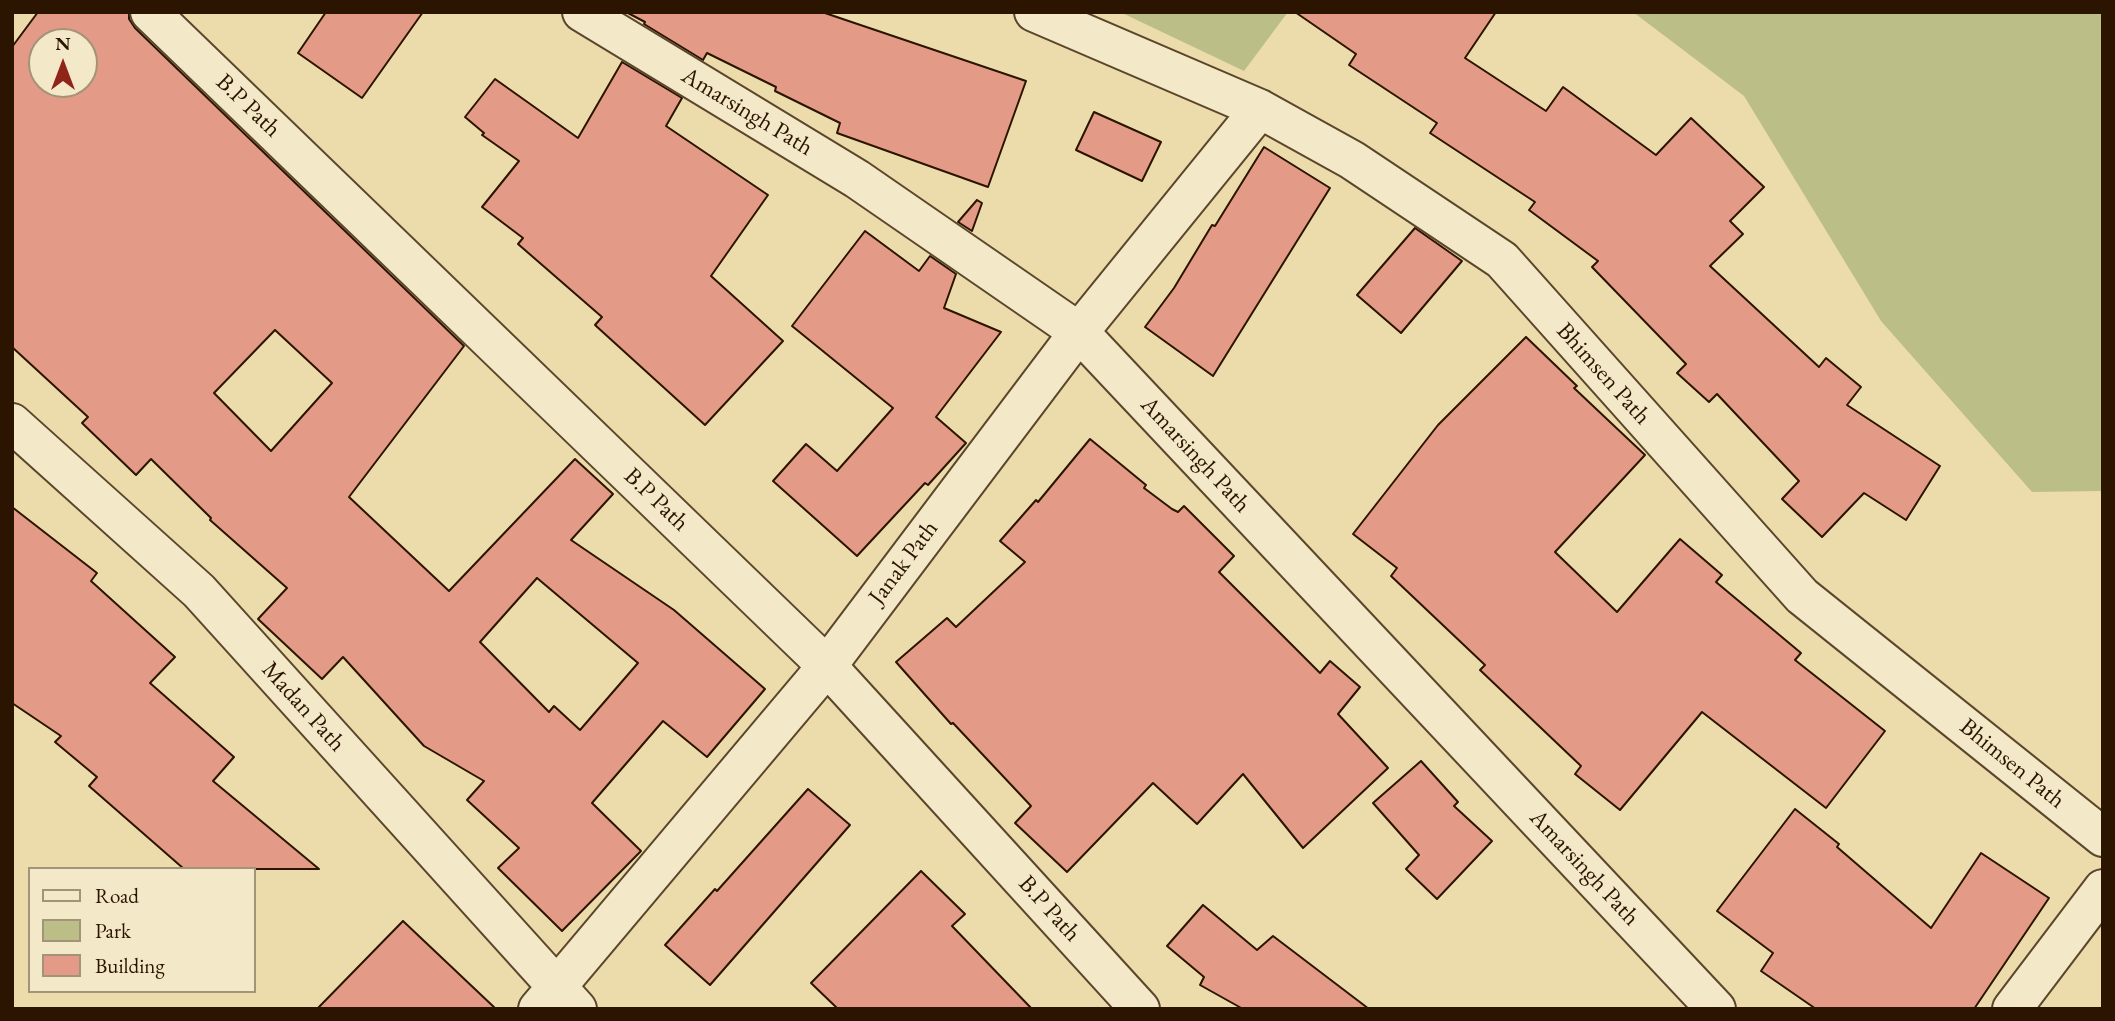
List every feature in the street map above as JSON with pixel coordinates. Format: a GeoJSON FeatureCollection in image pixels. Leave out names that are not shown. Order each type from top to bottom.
{"type":"FeatureCollection","features":[{"type":"Feature","properties":{"kind":"street","name":"B.P Path"},"geometry":{"type":"LineString","coordinates":[[150,12],[827,666],[1140,1009]]}},
{"type":"Feature","properties":{"kind":"street","name":"Amarsingh Path"},"geometry":{"type":"LineString","coordinates":[[582,12],[857,179],[1079,332],[1716,1009]]}},
{"type":"Feature","properties":{"kind":"street","name":"Bhimsen Path"},"geometry":{"type":"LineString","coordinates":[[1034,12],[1260,109],[1352,160],[1502,260],[1802,596],[2103,837]]}},
{"type":"Feature","properties":{"kind":"street","name":"Janak Path"},"geometry":{"type":"LineString","coordinates":[[557,1001],[827,666],[1079,332],[1260,109]]}},
{"type":"Feature","properties":{"kind":"street","name":"Madan Path"},"geometry":{"type":"LineString","coordinates":[[12,423],[199,591],[557,1001]]}},
{"type":"Feature","properties":{"kind":"street"},"geometry":{"type":"LineString","coordinates":[[2012,1009],[2103,889]]}},
{"type":"Feature","properties":{"kind":"green space"},"geometry":{"type":"Polygon","coordinates":[[[1120,12],[1288,12],[1244,71],[1120,12]]]}},
{"type":"Feature","properties":{"kind":"green space"},"geometry":{"type":"Polygon","coordinates":[[[1633,12],[2103,12],[2103,491],[2032,492],[1881,321],[1744,96],[1633,12]]]}},
{"type":"Feature","properties":{"kind":"building"},"geometry":{"type":"Polygon","coordinates":[[[38,12],[129,12],[129,19],[135,28],[464,346],[349,497],[449,591],[575,459],[613,494],[571,540],[674,610],[765,689],[707,757],[663,721],[592,803],[641,851],[562,931],[498,868],[519,848],[467,800],[484,781],[424,746],[343,657],[322,679],[258,619],[287,588],[210,520],[211,518],[151,459],[136,475],[82,423],[88,417],[12,347],[12,47],[38,12]],[[275,330],[214,393],[271,451],[332,383],[275,330]],[[537,578],[480,642],[549,712],[554,706],[580,730],[638,663],[537,578]]]}},
{"type":"Feature","properties":{"kind":"building"},"geometry":{"type":"Polygon","coordinates":[[[326,12],[423,12],[362,98],[298,53],[326,12]]]}},
{"type":"Feature","properties":{"kind":"building"},"geometry":{"type":"Polygon","coordinates":[[[626,12],[822,12],[1026,81],[988,187],[837,133],[840,123],[707,53],[703,60],[626,12]]]}},
{"type":"Feature","properties":{"kind":"building"},"geometry":{"type":"Polygon","coordinates":[[[1295,12],[1496,12],[1465,58],[1546,111],[1563,87],[1656,155],[1691,118],[1764,187],[1730,221],[1743,234],[1710,266],[1819,367],[1826,358],[1861,387],[1847,405],[1940,466],[1906,520],[1864,493],[1822,537],[1782,499],[1799,481],[1717,394],[1709,402],[1677,373],[1686,364],[1592,267],[1598,261],[1529,210],[1535,202],[1430,133],[1437,123],[1349,65],[1356,54],[1295,12]]]}},
{"type":"Feature","properties":{"kind":"building"},"geometry":{"type":"Polygon","coordinates":[[[622,62],[682,98],[666,126],[768,195],[711,276],[783,341],[705,425],[595,325],[602,317],[518,244],[523,238],[482,207],[519,161],[482,135],[484,133],[465,117],[495,79],[578,138],[622,62]]]}},
{"type":"Feature","properties":{"kind":"building"},"geometry":{"type":"Polygon","coordinates":[[[1094,112],[1161,142],[1142,181],[1076,150],[1094,112]]]}},
{"type":"Feature","properties":{"kind":"building"},"geometry":{"type":"Polygon","coordinates":[[[1264,147],[1330,188],[1213,376],[1145,327],[1174,288],[1212,225],[1215,226],[1264,147]]]}},
{"type":"Feature","properties":{"kind":"building"},"geometry":{"type":"Polygon","coordinates":[[[977,200],[982,203],[972,231],[958,222],[977,200]]]}},
{"type":"Feature","properties":{"kind":"building"},"geometry":{"type":"Polygon","coordinates":[[[1415,228],[1462,261],[1401,333],[1357,295],[1415,228]]]}},
{"type":"Feature","properties":{"kind":"building"},"geometry":{"type":"Polygon","coordinates":[[[865,231],[919,271],[930,256],[956,274],[944,308],[1001,332],[936,417],[966,443],[857,556],[773,481],[806,444],[837,471],[893,408],[792,326],[865,231]]]}},
{"type":"Feature","properties":{"kind":"building"},"geometry":{"type":"Polygon","coordinates":[[[1526,337],[1577,386],[1574,388],[1645,455],[1555,552],[1617,612],[1680,539],[1722,575],[1716,582],[1801,653],[1795,660],[1885,731],[1826,808],[1702,712],[1620,810],[1575,774],[1581,766],[1480,670],[1485,665],[1391,576],[1397,568],[1353,534],[1438,425],[1526,337]]]}},
{"type":"Feature","properties":{"kind":"building"},"geometry":{"type":"Polygon","coordinates":[[[1090,439],[1146,485],[1144,488],[1172,509],[1178,512],[1184,506],[1234,556],[1219,572],[1320,673],[1330,661],[1360,687],[1338,714],[1388,768],[1303,848],[1243,774],[1197,824],[1153,783],[1067,872],[1015,823],[1031,806],[953,723],[951,724],[896,662],[947,618],[956,627],[1025,562],[1000,541],[1036,500],[1038,502],[1090,439]]]}},
{"type":"Feature","properties":{"kind":"building"},"geometry":{"type":"Polygon","coordinates":[[[12,507],[97,573],[91,581],[175,657],[150,683],[234,757],[213,781],[319,869],[182,867],[89,786],[97,777],[55,742],[61,736],[12,703],[12,507]]]}},
{"type":"Feature","properties":{"kind":"building"},"geometry":{"type":"Polygon","coordinates":[[[1421,761],[1458,802],[1454,806],[1492,841],[1437,899],[1406,869],[1419,855],[1373,803],[1421,761]]]}},
{"type":"Feature","properties":{"kind":"building"},"geometry":{"type":"Polygon","coordinates":[[[808,789],[850,825],[710,985],[665,945],[808,789]]]}},
{"type":"Feature","properties":{"kind":"building"},"geometry":{"type":"Polygon","coordinates":[[[1795,809],[1839,844],[1837,847],[1931,928],[1981,853],[2049,898],[1974,1009],[1816,1009],[1761,971],[1773,953],[1717,911],[1795,809]]]}},
{"type":"Feature","properties":{"kind":"building"},"geometry":{"type":"Polygon","coordinates":[[[921,871],[965,914],[952,926],[1032,1009],[838,1009],[811,983],[921,871]]]}},
{"type":"Feature","properties":{"kind":"building"},"geometry":{"type":"Polygon","coordinates":[[[1203,905],[1257,950],[1273,936],[1369,1009],[1243,1009],[1200,985],[1204,977],[1167,946],[1203,905]]]}},
{"type":"Feature","properties":{"kind":"building"},"geometry":{"type":"Polygon","coordinates":[[[403,921],[496,1009],[317,1009],[403,921]]]}}]}
